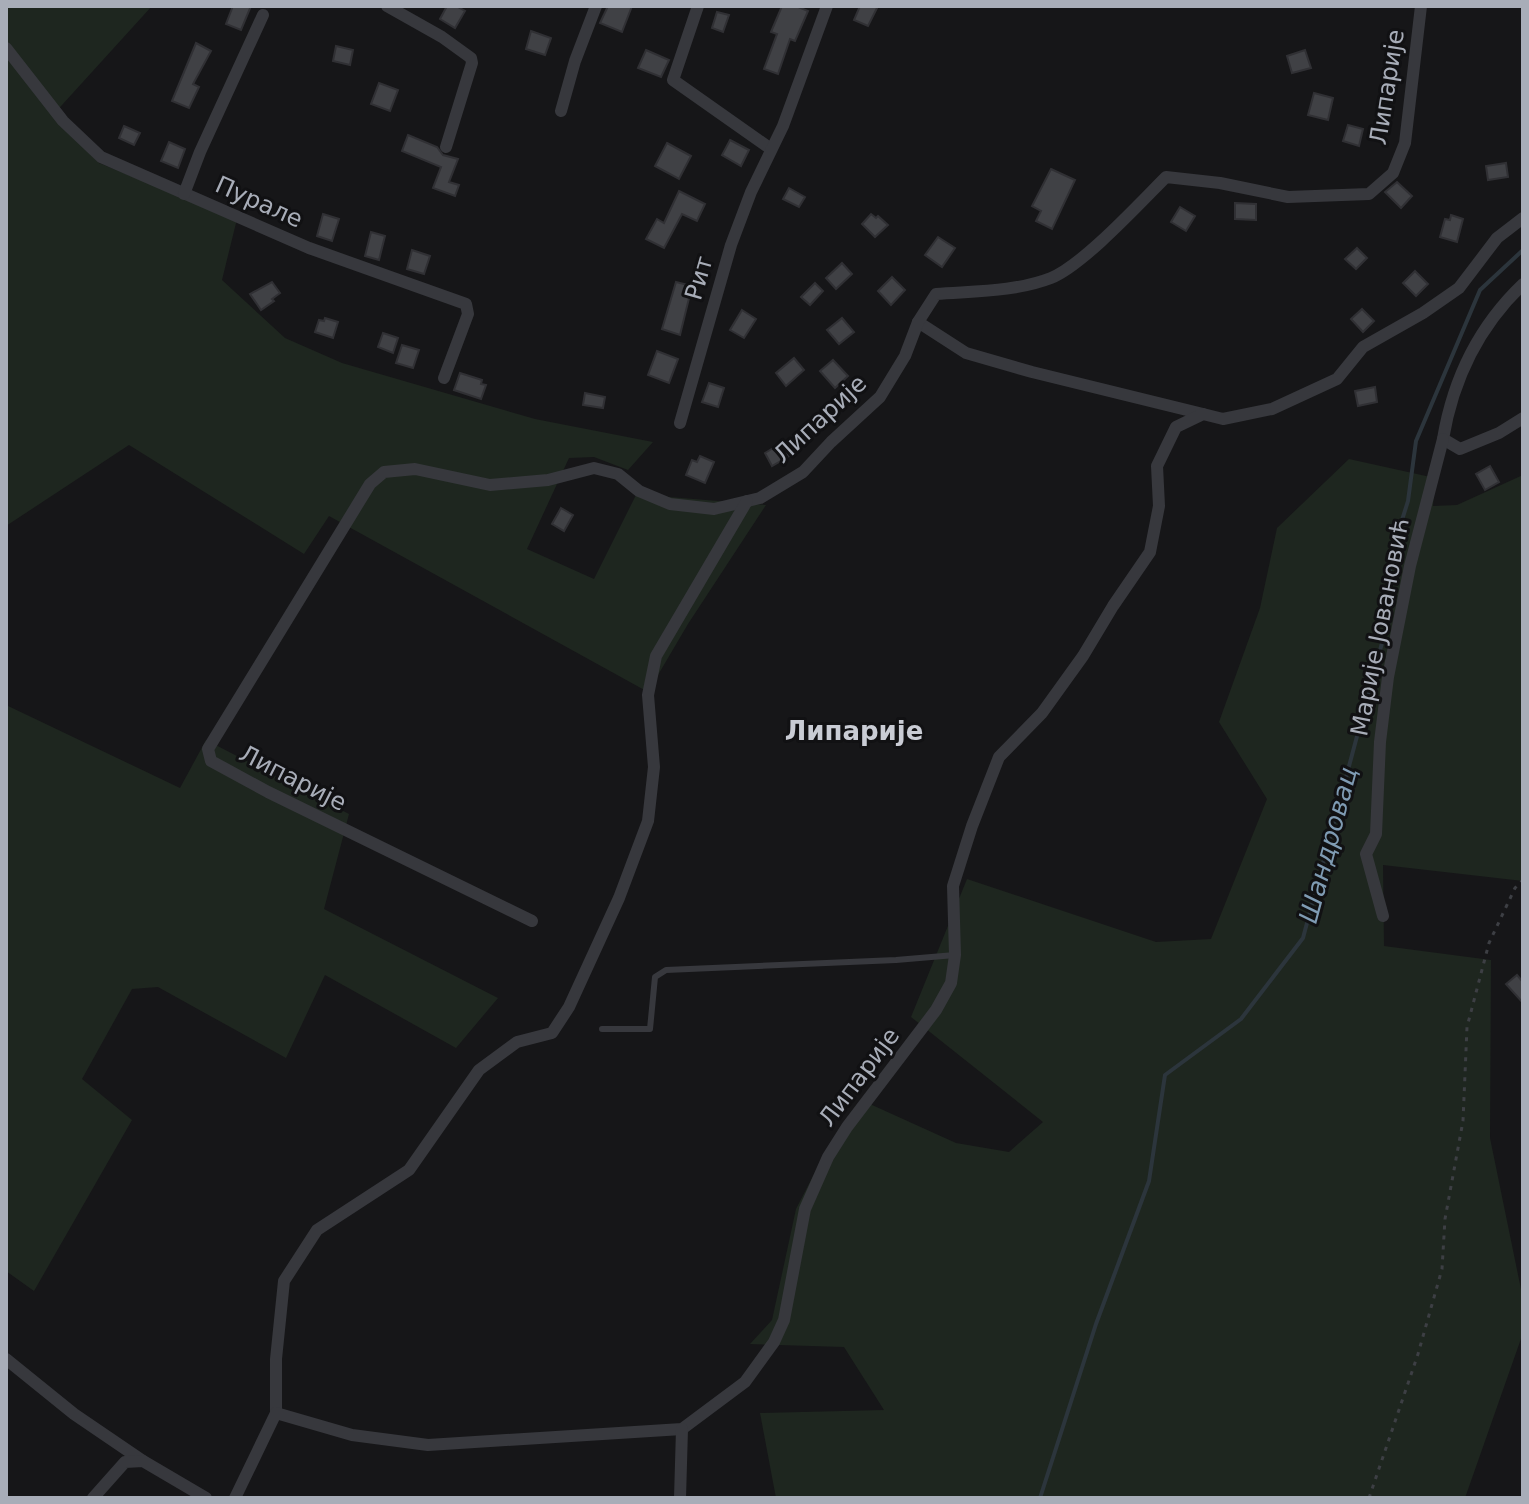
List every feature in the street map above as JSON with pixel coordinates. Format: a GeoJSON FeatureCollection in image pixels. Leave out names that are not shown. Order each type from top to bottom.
{"type":"FeatureCollection","features":[{"type":"Feature","properties":{"kind":"street"},"geometry":{"type":"LineString","coordinates":[[387,6],[442,37],[471,58],[446,147]]}},
{"type":"Feature","properties":{"kind":"street"},"geometry":{"type":"LineString","coordinates":[[561,111],[575,61],[596,6]]}},
{"type":"Feature","properties":{"kind":"street"},"geometry":{"type":"LineString","coordinates":[[698,6],[673,80],[771,149]]}},
{"type":"Feature","properties":{"kind":"street","name":"Рит"},"geometry":{"type":"LineString","coordinates":[[680,423],[731,245],[751,192],[783,126],[827,6]]}},
{"type":"Feature","properties":{"kind":"street","name":"Липарије"},"geometry":{"type":"LineString","coordinates":[[532,921],[211,761],[208,749],[370,484],[384,472],[415,469],[490,485],[548,480],[594,468],[618,474],[639,491],[670,504],[714,509],[760,498],[803,472],[880,397],[905,356],[918,322],[936,294],[1025,286],[1054,277],[1082,257],[1166,177],[1220,183],[1288,197],[1369,194],[1393,173],[1405,143],[1421,6]]}},
{"type":"Feature","properties":{"kind":"street"},"geometry":{"type":"LineString","coordinates":[[184,194],[263,15]]}},
{"type":"Feature","properties":{"kind":"street","name":"Пурале"},"geometry":{"type":"LineString","coordinates":[[6,48],[63,121],[101,157],[309,248],[466,304],[468,314],[444,378]]}},
{"type":"Feature","properties":{"kind":"street"},"geometry":{"type":"LineString","coordinates":[[918,322],[966,353],[1223,419],[1272,409],[1337,379],[1363,347],[1423,313],[1459,288],[1497,238],[1523,218]]}},
{"type":"Feature","properties":{"kind":"street","name":"Марије Јовановић"},"geometry":{"type":"LineString","coordinates":[[1383,916],[1366,854],[1376,834],[1380,742],[1404,593],[1449,406],[1471,353],[1490,318],[1523,284]]}},
{"type":"Feature","properties":{"kind":"street","name":"Липарије"},"geometry":{"type":"LineString","coordinates":[[682,1429],[745,1382],[774,1342],[784,1320],[805,1209],[828,1157],[847,1127],[936,1010],[951,983],[955,955],[953,886],[999,757],[1042,713],[1150,552],[1159,506],[1157,466],[1176,427],[1203,414]]}},
{"type":"Feature","properties":{"kind":"street"},"geometry":{"type":"LineString","coordinates":[[1443,439],[1460,449],[1499,433],[1523,418]]}},
{"type":"Feature","properties":{"kind":"street"},"geometry":{"type":"LineString","coordinates":[[235,1498],[276,1413],[276,1359],[284,1281],[317,1230],[409,1170],[479,1070],[517,1042],[552,1033],[569,1007],[619,898],[648,821],[654,767],[648,695],[656,656],[747,501]]}},
{"type":"Feature","properties":{"kind":"street"},"geometry":{"type":"LineString","coordinates":[[6,1359],[74,1414],[143,1461],[206,1498]]}},
{"type":"Feature","properties":{"kind":"street"},"geometry":{"type":"LineString","coordinates":[[276,1413],[352,1435],[428,1445],[682,1429],[680,1498]]}},
{"type":"Feature","properties":{"kind":"street"},"geometry":{"type":"LineString","coordinates":[[93,1498],[125,1462],[143,1461]]}},
{"type":"Feature","properties":{"kind":"lane"},"geometry":{"type":"LineString","coordinates":[[602,1029],[650,1029],[655,977],[666,970],[955,955]]}},
{"type":"Feature","properties":{"kind":"path"},"geometry":{"type":"LineString","coordinates":[[1369,1498],[1414,1368],[1442,1269],[1445,1219],[1463,1121],[1467,1027],[1489,943],[1515,888],[1523,880]]}},
{"type":"Feature","properties":{"kind":"shaded area"},"geometry":{"type":"Polygon","coordinates":[[[6,6],[152,6],[52,116],[99,163],[237,219],[222,280],[285,338],[342,363],[535,419],[653,442],[628,470],[594,457],[569,458],[527,549],[594,579],[639,489],[657,496],[766,505],[688,624],[648,692],[329,516],[304,554],[129,445],[6,526],[6,6]]]}},
{"type":"Feature","properties":{"kind":"shaded area"},"geometry":{"type":"Polygon","coordinates":[[[1349,459],[1435,478],[1433,506],[1457,505],[1523,475],[1523,881],[1383,865],[1384,946],[1491,960],[1490,1138],[1523,1299],[1523,1333],[1465,1498],[776,1498],[760,1413],[884,1410],[844,1347],[750,1344],[772,1320],[796,1209],[829,1145],[861,1100],[956,1143],[1009,1152],[1043,1122],[911,1017],[967,879],[1156,942],[1211,939],[1267,799],[1219,722],[1260,608],[1277,528],[1349,459]]]}},
{"type":"Feature","properties":{"kind":"shaded area"},"geometry":{"type":"Polygon","coordinates":[[[6,705],[180,788],[206,740],[349,814],[324,909],[498,998],[456,1048],[325,975],[286,1058],[158,987],[132,989],[82,1079],[132,1120],[34,1291],[6,1271],[6,705]]]}},
{"type":"Feature","properties":{"kind":"building"},"geometry":{"type":"Polygon","coordinates":[[[233,6],[251,6],[241,30],[226,24],[233,6]]]}},
{"type":"Feature","properties":{"kind":"building"},"geometry":{"type":"Polygon","coordinates":[[[447,6],[456,6],[465,11],[455,28],[440,19],[447,6]]]}},
{"type":"Feature","properties":{"kind":"building"},"geometry":{"type":"Polygon","coordinates":[[[608,6],[632,6],[622,32],[600,23],[608,6]]]}},
{"type":"Feature","properties":{"kind":"building"},"geometry":{"type":"Polygon","coordinates":[[[782,6],[796,6],[808,11],[795,41],[790,39],[778,74],[764,69],[777,34],[771,32],[782,6]]]}},
{"type":"Feature","properties":{"kind":"building"},"geometry":{"type":"Polygon","coordinates":[[[860,6],[878,6],[868,26],[854,20],[860,6]]]}},
{"type":"Feature","properties":{"kind":"building"},"geometry":{"type":"Polygon","coordinates":[[[717,12],[729,15],[723,32],[712,28],[717,12]]]}},
{"type":"Feature","properties":{"kind":"building"},"geometry":{"type":"Polygon","coordinates":[[[531,31],[551,38],[545,55],[526,49],[531,31]]]}},
{"type":"Feature","properties":{"kind":"building"},"geometry":{"type":"Polygon","coordinates":[[[196,43],[211,51],[193,84],[199,87],[189,108],[172,101],[196,43]]]}},
{"type":"Feature","properties":{"kind":"building"},"geometry":{"type":"Polygon","coordinates":[[[336,46],[353,50],[350,65],[333,61],[336,46]]]}},
{"type":"Feature","properties":{"kind":"building"},"geometry":{"type":"Polygon","coordinates":[[[646,50],[669,60],[661,77],[638,68],[646,50]]]}},
{"type":"Feature","properties":{"kind":"building"},"geometry":{"type":"Polygon","coordinates":[[[1305,50],[1311,68],[1292,73],[1287,56],[1305,50]]]}},
{"type":"Feature","properties":{"kind":"building"},"geometry":{"type":"Polygon","coordinates":[[[379,83],[398,90],[390,111],[371,104],[379,83]]]}},
{"type":"Feature","properties":{"kind":"building"},"geometry":{"type":"Polygon","coordinates":[[[1314,93],[1333,98],[1328,120],[1308,115],[1314,93]]]}},
{"type":"Feature","properties":{"kind":"building"},"geometry":{"type":"Polygon","coordinates":[[[1348,125],[1363,129],[1359,146],[1343,141],[1348,125]]]}},
{"type":"Feature","properties":{"kind":"building"},"geometry":{"type":"Polygon","coordinates":[[[124,126],[140,133],[134,145],[119,138],[124,126]]]}},
{"type":"Feature","properties":{"kind":"building"},"geometry":{"type":"Polygon","coordinates":[[[408,135],[437,147],[443,155],[458,159],[449,182],[459,185],[455,196],[433,188],[441,167],[402,151],[408,135]]]}},
{"type":"Feature","properties":{"kind":"building"},"geometry":{"type":"Polygon","coordinates":[[[730,140],[749,150],[741,166],[722,155],[730,140]]]}},
{"type":"Feature","properties":{"kind":"building"},"geometry":{"type":"Polygon","coordinates":[[[169,142],[185,149],[178,168],[161,161],[169,142]]]}},
{"type":"Feature","properties":{"kind":"building"},"geometry":{"type":"Polygon","coordinates":[[[667,143],[691,156],[679,179],[655,166],[667,143]]]}},
{"type":"Feature","properties":{"kind":"building"},"geometry":{"type":"Polygon","coordinates":[[[1506,163],[1508,177],[1488,180],[1486,166],[1506,163]]]}},
{"type":"Feature","properties":{"kind":"building"},"geometry":{"type":"Polygon","coordinates":[[[1051,169],[1075,180],[1052,229],[1036,221],[1041,211],[1032,206],[1051,169]]]}},
{"type":"Feature","properties":{"kind":"building"},"geometry":{"type":"Polygon","coordinates":[[[1397,182],[1412,196],[1401,208],[1385,192],[1397,182]]]}},
{"type":"Feature","properties":{"kind":"building"},"geometry":{"type":"Polygon","coordinates":[[[789,188],[805,197],[799,207],[783,199],[789,188]]]}},
{"type":"Feature","properties":{"kind":"building"},"geometry":{"type":"Polygon","coordinates":[[[679,191],[705,204],[697,221],[682,214],[664,248],[646,239],[657,219],[664,223],[679,191]]]}},
{"type":"Feature","properties":{"kind":"building"},"geometry":{"type":"Polygon","coordinates":[[[1235,203],[1256,204],[1256,220],[1235,219],[1235,203]]]}},
{"type":"Feature","properties":{"kind":"building"},"geometry":{"type":"Polygon","coordinates":[[[1180,207],[1195,216],[1186,231],[1171,222],[1180,207]]]}},
{"type":"Feature","properties":{"kind":"building"},"geometry":{"type":"Polygon","coordinates":[[[323,214],[339,219],[332,241],[317,236],[323,214]]]}},
{"type":"Feature","properties":{"kind":"building"},"geometry":{"type":"Polygon","coordinates":[[[871,214],[888,225],[875,237],[862,224],[871,214]]]}},
{"type":"Feature","properties":{"kind":"building"},"geometry":{"type":"Polygon","coordinates":[[[1451,215],[1463,219],[1457,242],[1440,237],[1445,219],[1450,220],[1451,215]]]}},
{"type":"Feature","properties":{"kind":"building"},"geometry":{"type":"Polygon","coordinates":[[[371,232],[385,236],[379,260],[365,256],[371,232]]]}},
{"type":"Feature","properties":{"kind":"building"},"geometry":{"type":"Polygon","coordinates":[[[938,237],[955,248],[942,267],[925,255],[938,237]]]}},
{"type":"Feature","properties":{"kind":"building"},"geometry":{"type":"Polygon","coordinates":[[[1357,248],[1367,258],[1356,269],[1345,259],[1357,248]]]}},
{"type":"Feature","properties":{"kind":"building"},"geometry":{"type":"Polygon","coordinates":[[[412,250],[430,256],[424,274],[407,269],[412,250]]]}},
{"type":"Feature","properties":{"kind":"building"},"geometry":{"type":"Polygon","coordinates":[[[842,263],[852,274],[836,289],[826,278],[842,263]]]}},
{"type":"Feature","properties":{"kind":"building"},"geometry":{"type":"Polygon","coordinates":[[[1415,271],[1428,284],[1416,296],[1403,283],[1415,271]]]}},
{"type":"Feature","properties":{"kind":"building"},"geometry":{"type":"Polygon","coordinates":[[[892,277],[905,290],[891,305],[878,291],[892,277]]]}},
{"type":"Feature","properties":{"kind":"building"},"geometry":{"type":"Polygon","coordinates":[[[272,282],[280,293],[261,310],[250,294],[272,282]]]}},
{"type":"Feature","properties":{"kind":"building"},"geometry":{"type":"Polygon","coordinates":[[[676,282],[692,286],[680,335],[662,329],[676,282]]]}},
{"type":"Feature","properties":{"kind":"building"},"geometry":{"type":"Polygon","coordinates":[[[815,283],[823,291],[810,305],[801,297],[815,283]]]}},
{"type":"Feature","properties":{"kind":"building"},"geometry":{"type":"Polygon","coordinates":[[[1362,309],[1374,321],[1363,332],[1351,319],[1362,309]]]}},
{"type":"Feature","properties":{"kind":"building"},"geometry":{"type":"Polygon","coordinates":[[[742,310],[756,319],[744,338],[730,330],[742,310]]]}},
{"type":"Feature","properties":{"kind":"building"},"geometry":{"type":"Polygon","coordinates":[[[325,318],[338,322],[333,338],[315,332],[319,320],[324,321],[325,318]]]}},
{"type":"Feature","properties":{"kind":"building"},"geometry":{"type":"Polygon","coordinates":[[[842,318],[854,332],[839,344],[827,330],[842,318]]]}},
{"type":"Feature","properties":{"kind":"building"},"geometry":{"type":"Polygon","coordinates":[[[383,333],[398,338],[393,353],[378,347],[383,333]]]}},
{"type":"Feature","properties":{"kind":"building"},"geometry":{"type":"Polygon","coordinates":[[[402,345],[419,350],[413,368],[396,363],[402,345]]]}},
{"type":"Feature","properties":{"kind":"building"},"geometry":{"type":"Polygon","coordinates":[[[657,351],[678,359],[669,383],[648,375],[657,351]]]}},
{"type":"Feature","properties":{"kind":"building"},"geometry":{"type":"Polygon","coordinates":[[[794,358],[804,370],[786,386],[776,373],[794,358]]]}},
{"type":"Feature","properties":{"kind":"building"},"geometry":{"type":"Polygon","coordinates":[[[833,360],[848,376],[835,388],[820,371],[833,360]]]}},
{"type":"Feature","properties":{"kind":"building"},"geometry":{"type":"Polygon","coordinates":[[[460,373],[482,380],[481,384],[486,385],[481,399],[454,390],[460,373]]]}},
{"type":"Feature","properties":{"kind":"building"},"geometry":{"type":"Polygon","coordinates":[[[709,383],[724,388],[718,407],[702,402],[709,383]]]}},
{"type":"Feature","properties":{"kind":"building"},"geometry":{"type":"Polygon","coordinates":[[[1375,387],[1377,402],[1358,406],[1355,391],[1375,387]]]}},
{"type":"Feature","properties":{"kind":"building"},"geometry":{"type":"Polygon","coordinates":[[[585,393],[605,397],[603,408],[583,405],[585,393]]]}},
{"type":"Feature","properties":{"kind":"building"},"geometry":{"type":"Polygon","coordinates":[[[783,442],[791,455],[772,466],[765,453],[783,442]]]}},
{"type":"Feature","properties":{"kind":"building"},"geometry":{"type":"Polygon","coordinates":[[[700,456],[714,462],[705,483],[686,475],[692,460],[697,462],[700,456]]]}},
{"type":"Feature","properties":{"kind":"building"},"geometry":{"type":"Polygon","coordinates":[[[1490,466],[1499,482],[1485,490],[1476,474],[1490,466]]]}},
{"type":"Feature","properties":{"kind":"building"},"geometry":{"type":"Polygon","coordinates":[[[561,508],[573,515],[564,531],[552,524],[561,508]]]}},
{"type":"Feature","properties":{"kind":"building"},"geometry":{"type":"Polygon","coordinates":[[[1517,975],[1523,982],[1523,1003],[1506,984],[1517,975]]]}},
{"type":"Feature","properties":{"kind":"waterway","name":"Шандровац"},"geometry":{"type":"LineString","coordinates":[[1040,1498],[1096,1324],[1149,1181],[1165,1075],[1241,1019],[1303,938],[1390,613],[1390,558],[1408,501],[1416,441],[1480,290],[1523,250]]}},
{"type":"Feature","properties":{"kind":"district","name":"Липарије"},"geometry":{"type":"Point","coordinates":[854,731]}}]}
